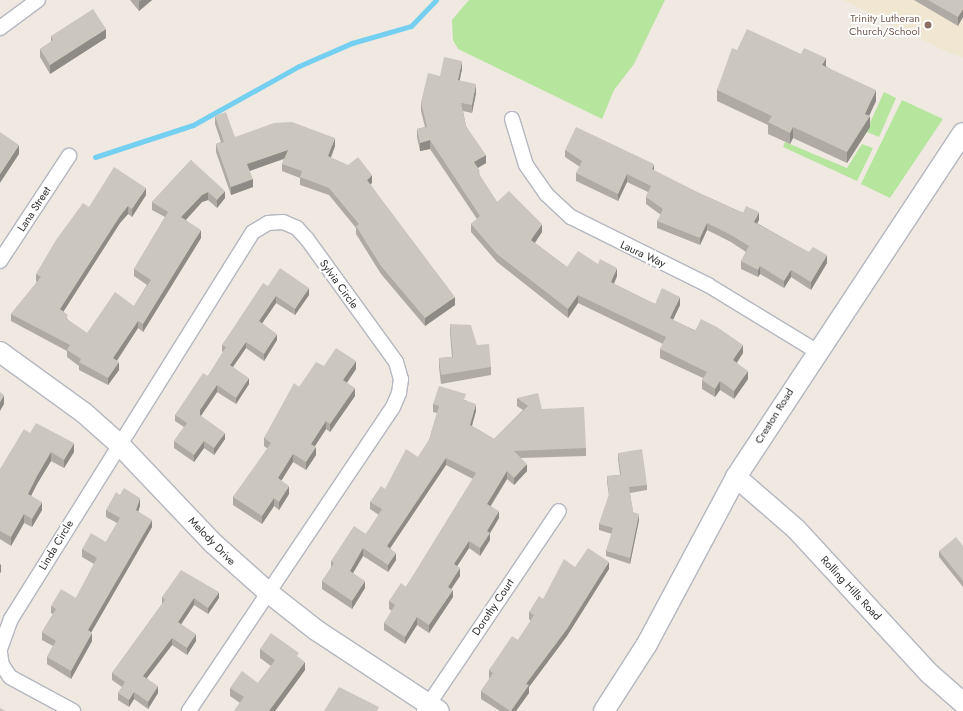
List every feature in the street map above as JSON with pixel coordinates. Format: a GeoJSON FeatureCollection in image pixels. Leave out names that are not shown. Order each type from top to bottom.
{"type":"FeatureCollection","features":[{"type":"Feature","properties":{"kind":"street"},"geometry":{"type":"LineString","coordinates":[[0,28],[38,0]]}},
{"type":"Feature","properties":{"kind":"street","name":"Laura Way"},"geometry":{"type":"LineString","coordinates":[[512,120],[526,165],[546,194],[571,218],[708,285],[816,351]]}},
{"type":"Feature","properties":{"kind":"street","name":"Creston Road"},"geometry":{"type":"LineString","coordinates":[[604,711],[647,644],[736,477],[816,351],[963,133]]}},
{"type":"Feature","properties":{"kind":"street","name":"Lana Street"},"geometry":{"type":"LineString","coordinates":[[0,261],[69,156]]}},
{"type":"Feature","properties":{"kind":"street","name":"Sylvia Circle"},"geometry":{"type":"LineString","coordinates":[[118,443],[253,232],[268,223],[283,222],[297,228],[396,362],[400,378],[393,407],[269,594]]}},
{"type":"Feature","properties":{"kind":"street","name":"Melody Drive"},"geometry":{"type":"LineString","coordinates":[[0,352],[83,412],[118,443],[214,544],[269,594],[316,630],[430,709]]}},
{"type":"Feature","properties":{"kind":"street","name":"Linda Circle"},"geometry":{"type":"LineString","coordinates":[[0,649],[11,619],[118,443]]}},
{"type":"Feature","properties":{"kind":"street","name":"Rolling Hills Road"},"geometry":{"type":"LineString","coordinates":[[736,477],[796,529],[930,674],[963,703]]}},
{"type":"Feature","properties":{"kind":"street","name":"Dorothy Court"},"geometry":{"type":"LineString","coordinates":[[430,709],[559,511]]}},
{"type":"Feature","properties":{"kind":"street"},"geometry":{"type":"LineString","coordinates":[[189,711],[269,594]]}},
{"type":"Feature","properties":{"kind":"street"},"geometry":{"type":"LineString","coordinates":[[0,653],[2,665],[10,677],[73,711]]}},
{"type":"Feature","properties":{"kind":"shaded area","name":"Trinity Lutheran Church/School"},"geometry":{"type":"Polygon","coordinates":[[[843,0],[963,0],[963,57],[945,51],[843,0]]]}},
{"type":"Feature","properties":{"kind":"green space"},"geometry":{"type":"Polygon","coordinates":[[[469,0],[665,0],[634,64],[614,90],[602,119],[458,49],[453,40],[452,20],[469,0]]]}},
{"type":"Feature","properties":{"kind":"green space"},"geometry":{"type":"Polygon","coordinates":[[[884,92],[896,98],[879,137],[867,132],[884,92]]]}},
{"type":"Feature","properties":{"kind":"green space"},"geometry":{"type":"Polygon","coordinates":[[[902,100],[943,119],[890,198],[861,184],[902,100]]]}},
{"type":"Feature","properties":{"kind":"green space"},"geometry":{"type":"Polygon","coordinates":[[[785,142],[847,168],[862,144],[873,148],[857,181],[783,147],[785,142]]]}},
{"type":"Feature","properties":{"kind":"building"},"geometry":{"type":"Polygon","coordinates":[[[928,0],[963,0],[963,9],[958,17],[928,0]]]}},
{"type":"Feature","properties":{"kind":"building"},"geometry":{"type":"Polygon","coordinates":[[[93,9],[106,29],[50,65],[40,49],[53,40],[51,36],[93,9]]]}},
{"type":"Feature","properties":{"kind":"building"},"geometry":{"type":"Polygon","coordinates":[[[747,29],[801,54],[804,48],[826,58],[822,65],[876,90],[865,114],[870,116],[847,152],[793,127],[790,133],[768,122],[772,116],[717,90],[732,48],[737,50],[747,29]]]}},
{"type":"Feature","properties":{"kind":"building"},"geometry":{"type":"Polygon","coordinates":[[[444,57],[462,61],[458,80],[476,84],[472,105],[461,103],[466,126],[486,155],[474,162],[480,171],[478,172],[497,202],[509,191],[542,224],[531,240],[567,267],[578,251],[598,264],[600,259],[617,268],[611,282],[655,304],[662,288],[680,297],[670,318],[695,331],[701,319],[717,327],[743,345],[733,360],[748,371],[734,391],[720,381],[715,389],[702,380],[707,372],[660,349],[666,337],[578,295],[568,309],[497,254],[471,224],[480,216],[430,140],[420,143],[417,129],[427,127],[421,102],[428,73],[440,76],[444,57]]]}},
{"type":"Feature","properties":{"kind":"building"},"geometry":{"type":"Polygon","coordinates":[[[226,112],[235,137],[274,123],[292,122],[335,138],[328,156],[348,165],[358,157],[372,175],[367,180],[455,297],[425,318],[381,266],[356,226],[359,224],[329,188],[300,177],[302,171],[282,164],[288,150],[247,164],[253,179],[231,187],[216,144],[224,142],[215,116],[226,112]]]}},
{"type":"Feature","properties":{"kind":"building"},"geometry":{"type":"Polygon","coordinates":[[[576,127],[654,164],[652,169],[701,194],[743,213],[746,206],[759,212],[754,222],[809,252],[813,247],[827,255],[811,282],[791,270],[784,281],[760,266],[758,270],[741,261],[749,246],[707,223],[700,238],[657,221],[663,209],[646,197],[651,186],[627,174],[618,194],[576,173],[582,161],[565,150],[576,127]]]}},
{"type":"Feature","properties":{"kind":"building"},"geometry":{"type":"Polygon","coordinates":[[[0,132],[19,145],[0,174],[0,132]]]}},
{"type":"Feature","properties":{"kind":"building"},"geometry":{"type":"Polygon","coordinates":[[[191,160],[225,191],[217,200],[208,192],[202,195],[181,217],[201,230],[143,324],[138,321],[113,358],[119,362],[108,378],[79,362],[81,359],[67,350],[70,345],[11,314],[41,277],[36,274],[56,240],[83,203],[89,207],[114,167],[146,188],[132,209],[128,206],[120,216],[60,309],[68,315],[66,319],[87,333],[115,292],[134,306],[151,280],[134,269],[168,212],[152,202],[191,160]]]}},
{"type":"Feature","properties":{"kind":"building"},"geometry":{"type":"Polygon","coordinates":[[[280,268],[309,288],[295,309],[276,296],[259,321],[277,334],[264,354],[246,342],[230,365],[249,378],[236,398],[217,385],[200,410],[200,415],[225,433],[214,448],[204,441],[194,455],[174,441],[187,423],[175,415],[203,373],[208,376],[226,347],[222,345],[263,283],[268,286],[280,268]]]}},
{"type":"Feature","properties":{"kind":"building"},"geometry":{"type":"Polygon","coordinates":[[[450,324],[471,325],[477,345],[489,344],[491,367],[441,375],[439,358],[453,357],[450,324]]]}},
{"type":"Feature","properties":{"kind":"building"},"geometry":{"type":"Polygon","coordinates":[[[336,348],[356,361],[343,380],[355,388],[330,424],[326,421],[311,444],[316,447],[306,462],[293,454],[278,478],[289,486],[279,502],[274,498],[262,516],[233,497],[271,443],[264,438],[294,383],[299,387],[316,362],[324,366],[336,348]]]}},
{"type":"Feature","properties":{"kind":"building"},"geometry":{"type":"Polygon","coordinates":[[[439,386],[466,394],[464,400],[476,404],[470,425],[494,439],[528,406],[517,398],[538,393],[542,409],[584,407],[586,448],[514,451],[527,464],[514,478],[507,471],[487,504],[499,511],[487,531],[490,533],[480,548],[469,541],[454,564],[460,568],[448,587],[453,590],[429,625],[417,617],[405,637],[384,623],[395,605],[389,601],[401,583],[406,587],[476,473],[446,458],[387,546],[396,553],[388,565],[363,548],[350,571],[365,581],[352,601],[322,581],[334,563],[331,561],[354,526],[366,534],[382,509],[370,502],[381,486],[385,489],[406,449],[418,457],[429,440],[439,406],[433,404],[439,386]]]}},
{"type":"Feature","properties":{"kind":"building"},"geometry":{"type":"Polygon","coordinates":[[[0,392],[4,395],[0,402],[0,392]]]}},
{"type":"Feature","properties":{"kind":"building"},"geometry":{"type":"Polygon","coordinates":[[[36,423],[74,443],[64,460],[51,452],[28,494],[42,502],[32,519],[24,514],[11,537],[0,531],[0,469],[24,429],[30,433],[36,423]]]}},
{"type":"Feature","properties":{"kind":"building"},"geometry":{"type":"Polygon","coordinates":[[[642,449],[647,485],[629,487],[633,512],[639,514],[630,558],[606,551],[613,528],[599,524],[609,494],[607,476],[621,475],[618,453],[642,449]]]}},
{"type":"Feature","properties":{"kind":"building"},"geometry":{"type":"Polygon","coordinates":[[[124,488],[140,498],[136,510],[152,520],[88,630],[92,633],[71,671],[47,657],[56,641],[42,632],[56,609],[51,606],[61,589],[76,598],[97,558],[82,549],[91,533],[106,542],[120,518],[106,510],[116,492],[120,495],[124,488]]]}},
{"type":"Feature","properties":{"kind":"building"},"geometry":{"type":"Polygon","coordinates":[[[956,537],[963,546],[963,581],[939,551],[956,537]]]}},
{"type":"Feature","properties":{"kind":"building"},"geometry":{"type":"Polygon","coordinates":[[[588,548],[609,562],[567,629],[526,684],[529,685],[510,711],[481,691],[493,673],[489,670],[512,636],[518,640],[534,615],[529,612],[539,596],[543,599],[564,559],[575,567],[588,548]]]}},
{"type":"Feature","properties":{"kind":"building"},"geometry":{"type":"Polygon","coordinates":[[[181,570],[219,592],[208,608],[194,598],[178,622],[196,634],[187,648],[172,638],[143,676],[158,686],[148,702],[134,692],[129,700],[118,693],[125,682],[112,673],[165,600],[162,597],[181,570]]]}},
{"type":"Feature","properties":{"kind":"building"},"geometry":{"type":"Polygon","coordinates":[[[271,633],[299,653],[297,656],[305,662],[269,711],[234,711],[244,697],[230,688],[242,671],[258,683],[275,660],[260,649],[271,633]]]}},
{"type":"Feature","properties":{"kind":"building"},"geometry":{"type":"Polygon","coordinates":[[[339,687],[379,707],[377,711],[324,711],[339,687]]]}},
{"type":"Feature","properties":{"kind":"waterway"},"geometry":{"type":"LineString","coordinates":[[95,157],[193,125],[299,66],[352,43],[411,26],[436,0]]}},
{"type":"Feature","properties":{"kind":"place","name":"Trinity Lutheran Church/School"},"geometry":{"type":"Point","coordinates":[928,25]}}]}
